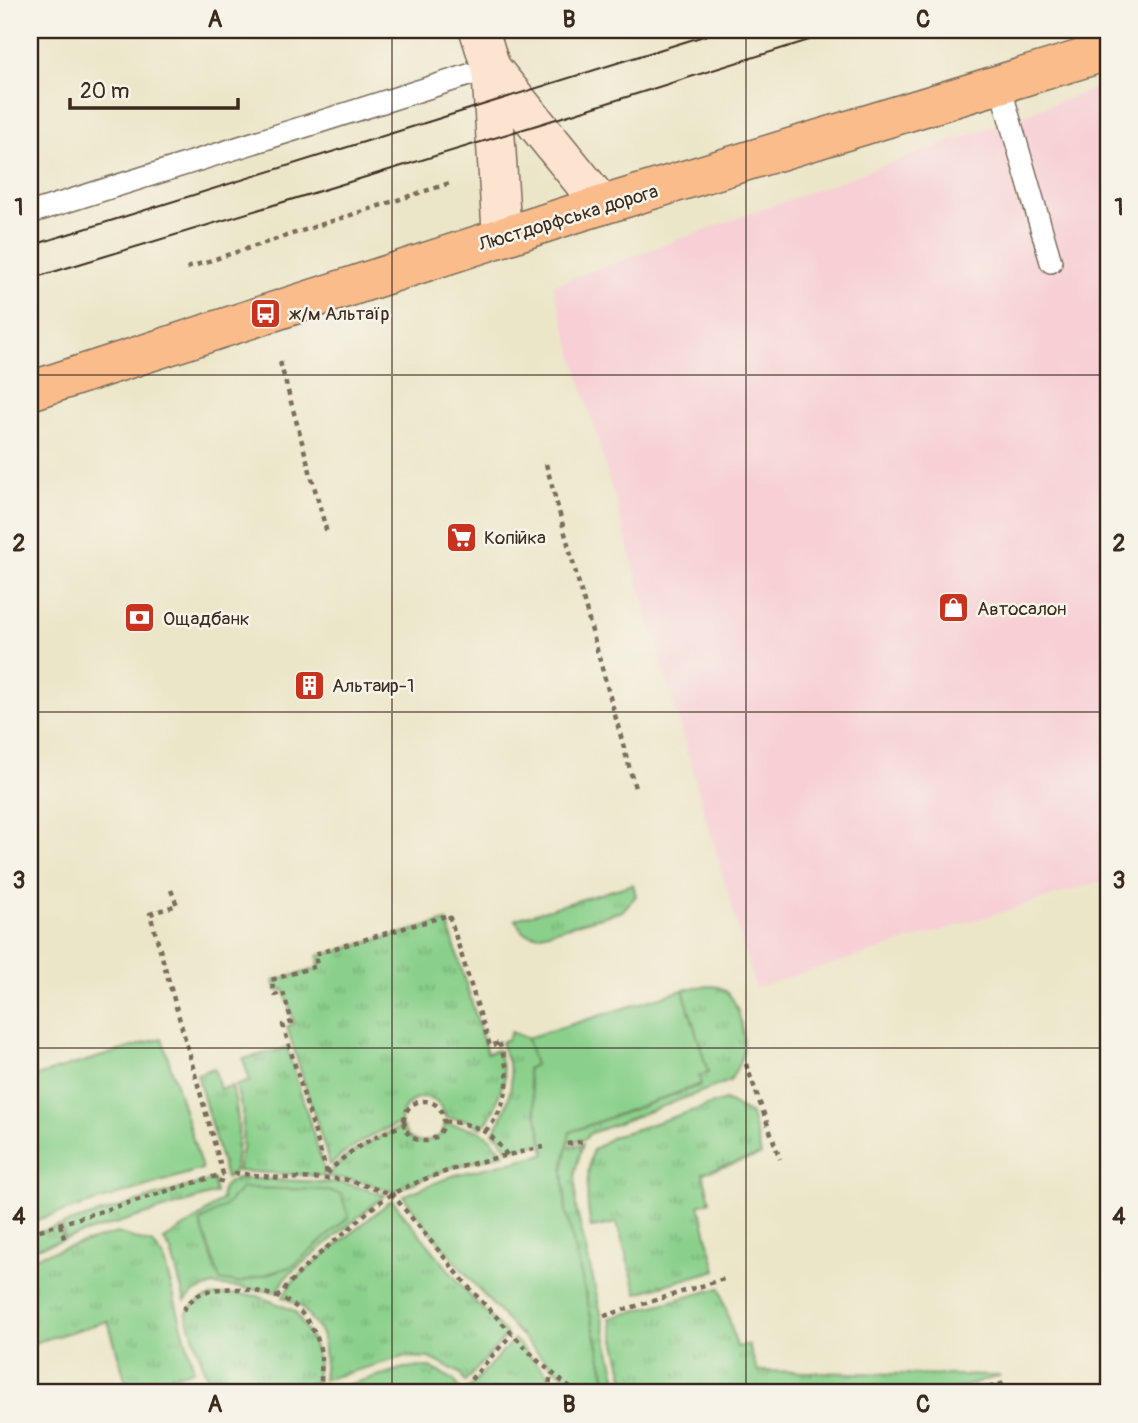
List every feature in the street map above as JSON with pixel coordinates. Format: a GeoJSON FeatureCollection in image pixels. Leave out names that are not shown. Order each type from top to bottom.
{"type":"FeatureCollection","features":[{"type":"Feature","properties":{"kind":"main road","name":"Люстдорфська дорога"},"geometry":{"type":"LineString","coordinates":[[30,391],[602,205],[1108,51]]}},
{"type":"Feature","properties":{"kind":"street"},"geometry":{"type":"LineString","coordinates":[[480,30],[491,68],[502,237]]}},
{"type":"Feature","properties":{"kind":"street"},"geometry":{"type":"LineString","coordinates":[[491,68],[602,205]]}},
{"type":"Feature","properties":{"kind":"lane"},"geometry":{"type":"LineString","coordinates":[[30,214],[491,68]]}},
{"type":"Feature","properties":{"kind":"lane"},"geometry":{"type":"LineString","coordinates":[[1000,86],[1051,262]]}},
{"type":"Feature","properties":{"kind":"path"},"geometry":{"type":"LineString","coordinates":[[187,268],[452,182]]}},
{"type":"Feature","properties":{"kind":"path"},"geometry":{"type":"LineString","coordinates":[[266,313],[327,533]]}},
{"type":"Feature","properties":{"kind":"path"},"geometry":{"type":"LineString","coordinates":[[546,464],[635,788]]}},
{"type":"Feature","properties":{"kind":"path"},"geometry":{"type":"LineString","coordinates":[[171,890],[177,905],[150,914],[223,1174],[220,1183]]}},
{"type":"Feature","properties":{"kind":"path"},"geometry":{"type":"LineString","coordinates":[[326,1176],[283,1025],[292,1022],[283,992],[275,995],[271,980],[317,966],[315,954],[449,915],[490,1046],[499,1041],[508,1075],[500,1109],[491,1126],[485,1131]]}},
{"type":"Feature","properties":{"kind":"path"},"geometry":{"type":"LineString","coordinates":[[746,1064],[780,1159]]}},
{"type":"Feature","properties":{"kind":"path"},"geometry":{"type":"LineString","coordinates":[[430,1101],[439,1108],[444,1121],[440,1133],[430,1141],[416,1140],[407,1132],[404,1119],[409,1108],[418,1102],[430,1101]]}},
{"type":"Feature","properties":{"kind":"path"},"geometry":{"type":"LineString","coordinates":[[444,1121],[467,1124],[485,1131],[507,1155]]}},
{"type":"Feature","properties":{"kind":"path"},"geometry":{"type":"LineString","coordinates":[[326,1176],[346,1156],[366,1142],[405,1125]]}},
{"type":"Feature","properties":{"kind":"path"},"geometry":{"type":"LineString","coordinates":[[567,1144],[585,1141]]}},
{"type":"Feature","properties":{"kind":"path"},"geometry":{"type":"LineString","coordinates":[[277,1298],[292,1279],[324,1250],[392,1194],[447,1171],[544,1147]]}},
{"type":"Feature","properties":{"kind":"path"},"geometry":{"type":"LineString","coordinates":[[234,1173],[282,1178],[326,1176],[392,1194],[472,1291],[537,1360],[576,1393]]}},
{"type":"Feature","properties":{"kind":"path"},"geometry":{"type":"LineString","coordinates":[[30,1233],[223,1174]]}},
{"type":"Feature","properties":{"kind":"path"},"geometry":{"type":"LineString","coordinates":[[60,1224],[65,1242]]}},
{"type":"Feature","properties":{"kind":"path"},"geometry":{"type":"LineString","coordinates":[[1099,1241],[1108,1238]]}},
{"type":"Feature","properties":{"kind":"path"},"geometry":{"type":"LineString","coordinates":[[604,1315],[724,1279]]}},
{"type":"Feature","properties":{"kind":"path"},"geometry":{"type":"LineString","coordinates":[[183,1310],[196,1296],[211,1290],[232,1289],[259,1291],[296,1307],[317,1336],[321,1359],[321,1386]]}},
{"type":"Feature","properties":{"kind":"path"},"geometry":{"type":"LineString","coordinates":[[464,1387],[512,1334]]}},
{"type":"Feature","properties":{"kind":"path"},"geometry":{"type":"LineString","coordinates":[[548,1393],[551,1372]]}},
{"type":"Feature","properties":{"kind":"path"},"geometry":{"type":"LineString","coordinates":[[970,1393],[1006,1382]]}},
{"type":"Feature","properties":{"kind":"path"},"geometry":{"type":"LineString","coordinates":[[180,1393],[206,1385]]}},
{"type":"Feature","properties":{"kind":"shaded area"},"geometry":{"type":"Polygon","coordinates":[[[1108,84],[1108,879],[755,988],[553,285],[1108,84]]]}},
{"type":"Feature","properties":{"kind":"green space"},"geometry":{"type":"Polygon","coordinates":[[[633,884],[636,896],[622,911],[538,935],[523,932],[515,919],[633,884]]]}},
{"type":"Feature","properties":{"kind":"green space"},"geometry":{"type":"Polygon","coordinates":[[[447,921],[487,1053],[498,1050],[505,1077],[495,1107],[481,1128],[467,1120],[446,1118],[432,1099],[415,1099],[403,1112],[401,1123],[364,1140],[330,1165],[287,1027],[294,1023],[284,989],[277,991],[274,981],[319,968],[318,956],[447,921]]]}},
{"type":"Feature","properties":{"kind":"green space"},"geometry":{"type":"Polygon","coordinates":[[[718,987],[726,991],[740,1017],[743,1048],[741,1059],[730,1081],[589,1134],[585,1139],[568,1142],[570,1132],[701,1085],[699,1076],[708,1072],[683,990],[718,987]]]}},
{"type":"Feature","properties":{"kind":"green space"},"geometry":{"type":"Polygon","coordinates":[[[683,990],[708,1072],[699,1076],[701,1084],[570,1132],[563,1170],[566,1212],[609,1393],[583,1393],[544,1359],[503,1316],[403,1196],[455,1175],[545,1154],[527,1069],[535,1065],[527,1038],[683,990]]]}},
{"type":"Feature","properties":{"kind":"green space"},"geometry":{"type":"Polygon","coordinates":[[[511,1032],[527,1038],[536,1066],[527,1069],[543,1143],[508,1150],[493,1132],[509,1096],[511,1074],[501,1042],[508,1039],[511,1032]]]}},
{"type":"Feature","properties":{"kind":"green space"},"geometry":{"type":"Polygon","coordinates":[[[162,1038],[202,1169],[30,1222],[30,1078],[162,1038]]]}},
{"type":"Feature","properties":{"kind":"green space"},"geometry":{"type":"Polygon","coordinates":[[[287,1048],[324,1176],[237,1171],[242,1148],[243,1114],[236,1085],[250,1081],[243,1059],[287,1048]]]}},
{"type":"Feature","properties":{"kind":"green space"},"geometry":{"type":"Polygon","coordinates":[[[214,1068],[220,1089],[232,1086],[237,1109],[238,1139],[234,1172],[226,1178],[197,1074],[214,1068]]]}},
{"type":"Feature","properties":{"kind":"green space"},"geometry":{"type":"Polygon","coordinates":[[[725,1100],[751,1114],[761,1155],[703,1173],[710,1201],[699,1205],[716,1270],[637,1293],[617,1223],[591,1228],[587,1190],[592,1151],[612,1137],[725,1100]]]}},
{"type":"Feature","properties":{"kind":"green space"},"geometry":{"type":"Polygon","coordinates":[[[445,1124],[479,1131],[492,1140],[504,1154],[447,1169],[392,1192],[360,1182],[327,1177],[341,1161],[384,1135],[403,1127],[410,1138],[420,1142],[442,1134],[445,1124]]]}},
{"type":"Feature","properties":{"kind":"green space"},"geometry":{"type":"Polygon","coordinates":[[[583,1144],[575,1171],[576,1208],[620,1393],[609,1393],[566,1212],[563,1170],[567,1146],[583,1144]]]}},
{"type":"Feature","properties":{"kind":"green space"},"geometry":{"type":"Polygon","coordinates":[[[236,1178],[344,1183],[385,1195],[286,1277],[278,1292],[213,1285],[193,1293],[185,1301],[171,1251],[164,1240],[221,1200],[223,1187],[236,1178]]]}},
{"type":"Feature","properties":{"kind":"green space"},"geometry":{"type":"Polygon","coordinates":[[[213,1179],[216,1193],[65,1239],[62,1225],[213,1179]]]}},
{"type":"Feature","properties":{"kind":"green space"},"geometry":{"type":"Polygon","coordinates":[[[242,1188],[322,1190],[341,1194],[349,1217],[293,1266],[239,1283],[220,1280],[200,1222],[225,1206],[242,1188]]]}},
{"type":"Feature","properties":{"kind":"green space"},"geometry":{"type":"Polygon","coordinates":[[[392,1200],[470,1296],[507,1335],[465,1382],[460,1373],[430,1358],[403,1357],[323,1380],[325,1359],[322,1334],[301,1306],[283,1297],[292,1282],[392,1200]]]}},
{"type":"Feature","properties":{"kind":"green space"},"geometry":{"type":"Polygon","coordinates":[[[59,1226],[63,1240],[30,1250],[30,1235],[59,1226]]]}},
{"type":"Feature","properties":{"kind":"green space"},"geometry":{"type":"Polygon","coordinates":[[[117,1233],[153,1244],[163,1257],[194,1370],[128,1389],[108,1321],[30,1344],[30,1258],[117,1233]]]}},
{"type":"Feature","properties":{"kind":"green space"},"geometry":{"type":"Polygon","coordinates":[[[720,1288],[737,1347],[749,1345],[757,1371],[1000,1376],[943,1393],[628,1393],[610,1318],[720,1288]]]}},
{"type":"Feature","properties":{"kind":"green space"},"geometry":{"type":"Polygon","coordinates":[[[234,1294],[258,1296],[295,1311],[311,1339],[318,1359],[316,1382],[279,1393],[222,1393],[207,1378],[186,1313],[207,1298],[234,1294]]]}},
{"type":"Feature","properties":{"kind":"green space"},"geometry":{"type":"Polygon","coordinates":[[[514,1339],[549,1374],[545,1393],[472,1393],[469,1388],[514,1339]]]}},
{"type":"Feature","properties":{"kind":"green space"},"geometry":{"type":"Polygon","coordinates":[[[430,1367],[454,1380],[462,1393],[321,1393],[404,1368],[430,1367]]]}},
{"type":"Feature","properties":{"kind":"tram line"},"geometry":{"type":"LineString","coordinates":[[30,246],[723,30]]}},
{"type":"Feature","properties":{"kind":"tram line"},"geometry":{"type":"LineString","coordinates":[[30,279],[841,30]]}},
{"type":"Feature","properties":{"kind":"place","name":"ж/м Альтаїр"},"geometry":{"type":"Point","coordinates":[266,313]}},
{"type":"Feature","properties":{"kind":"place","name":"Копійка"},"geometry":{"type":"Point","coordinates":[461,537]}},
{"type":"Feature","properties":{"kind":"place","name":"Автосалон"},"geometry":{"type":"Point","coordinates":[954,608]}},
{"type":"Feature","properties":{"kind":"place","name":"Ощадбанк"},"geometry":{"type":"Point","coordinates":[140,618]}},
{"type":"Feature","properties":{"kind":"place","name":"Альтаир-1"},"geometry":{"type":"Point","coordinates":[309,685]}}]}
